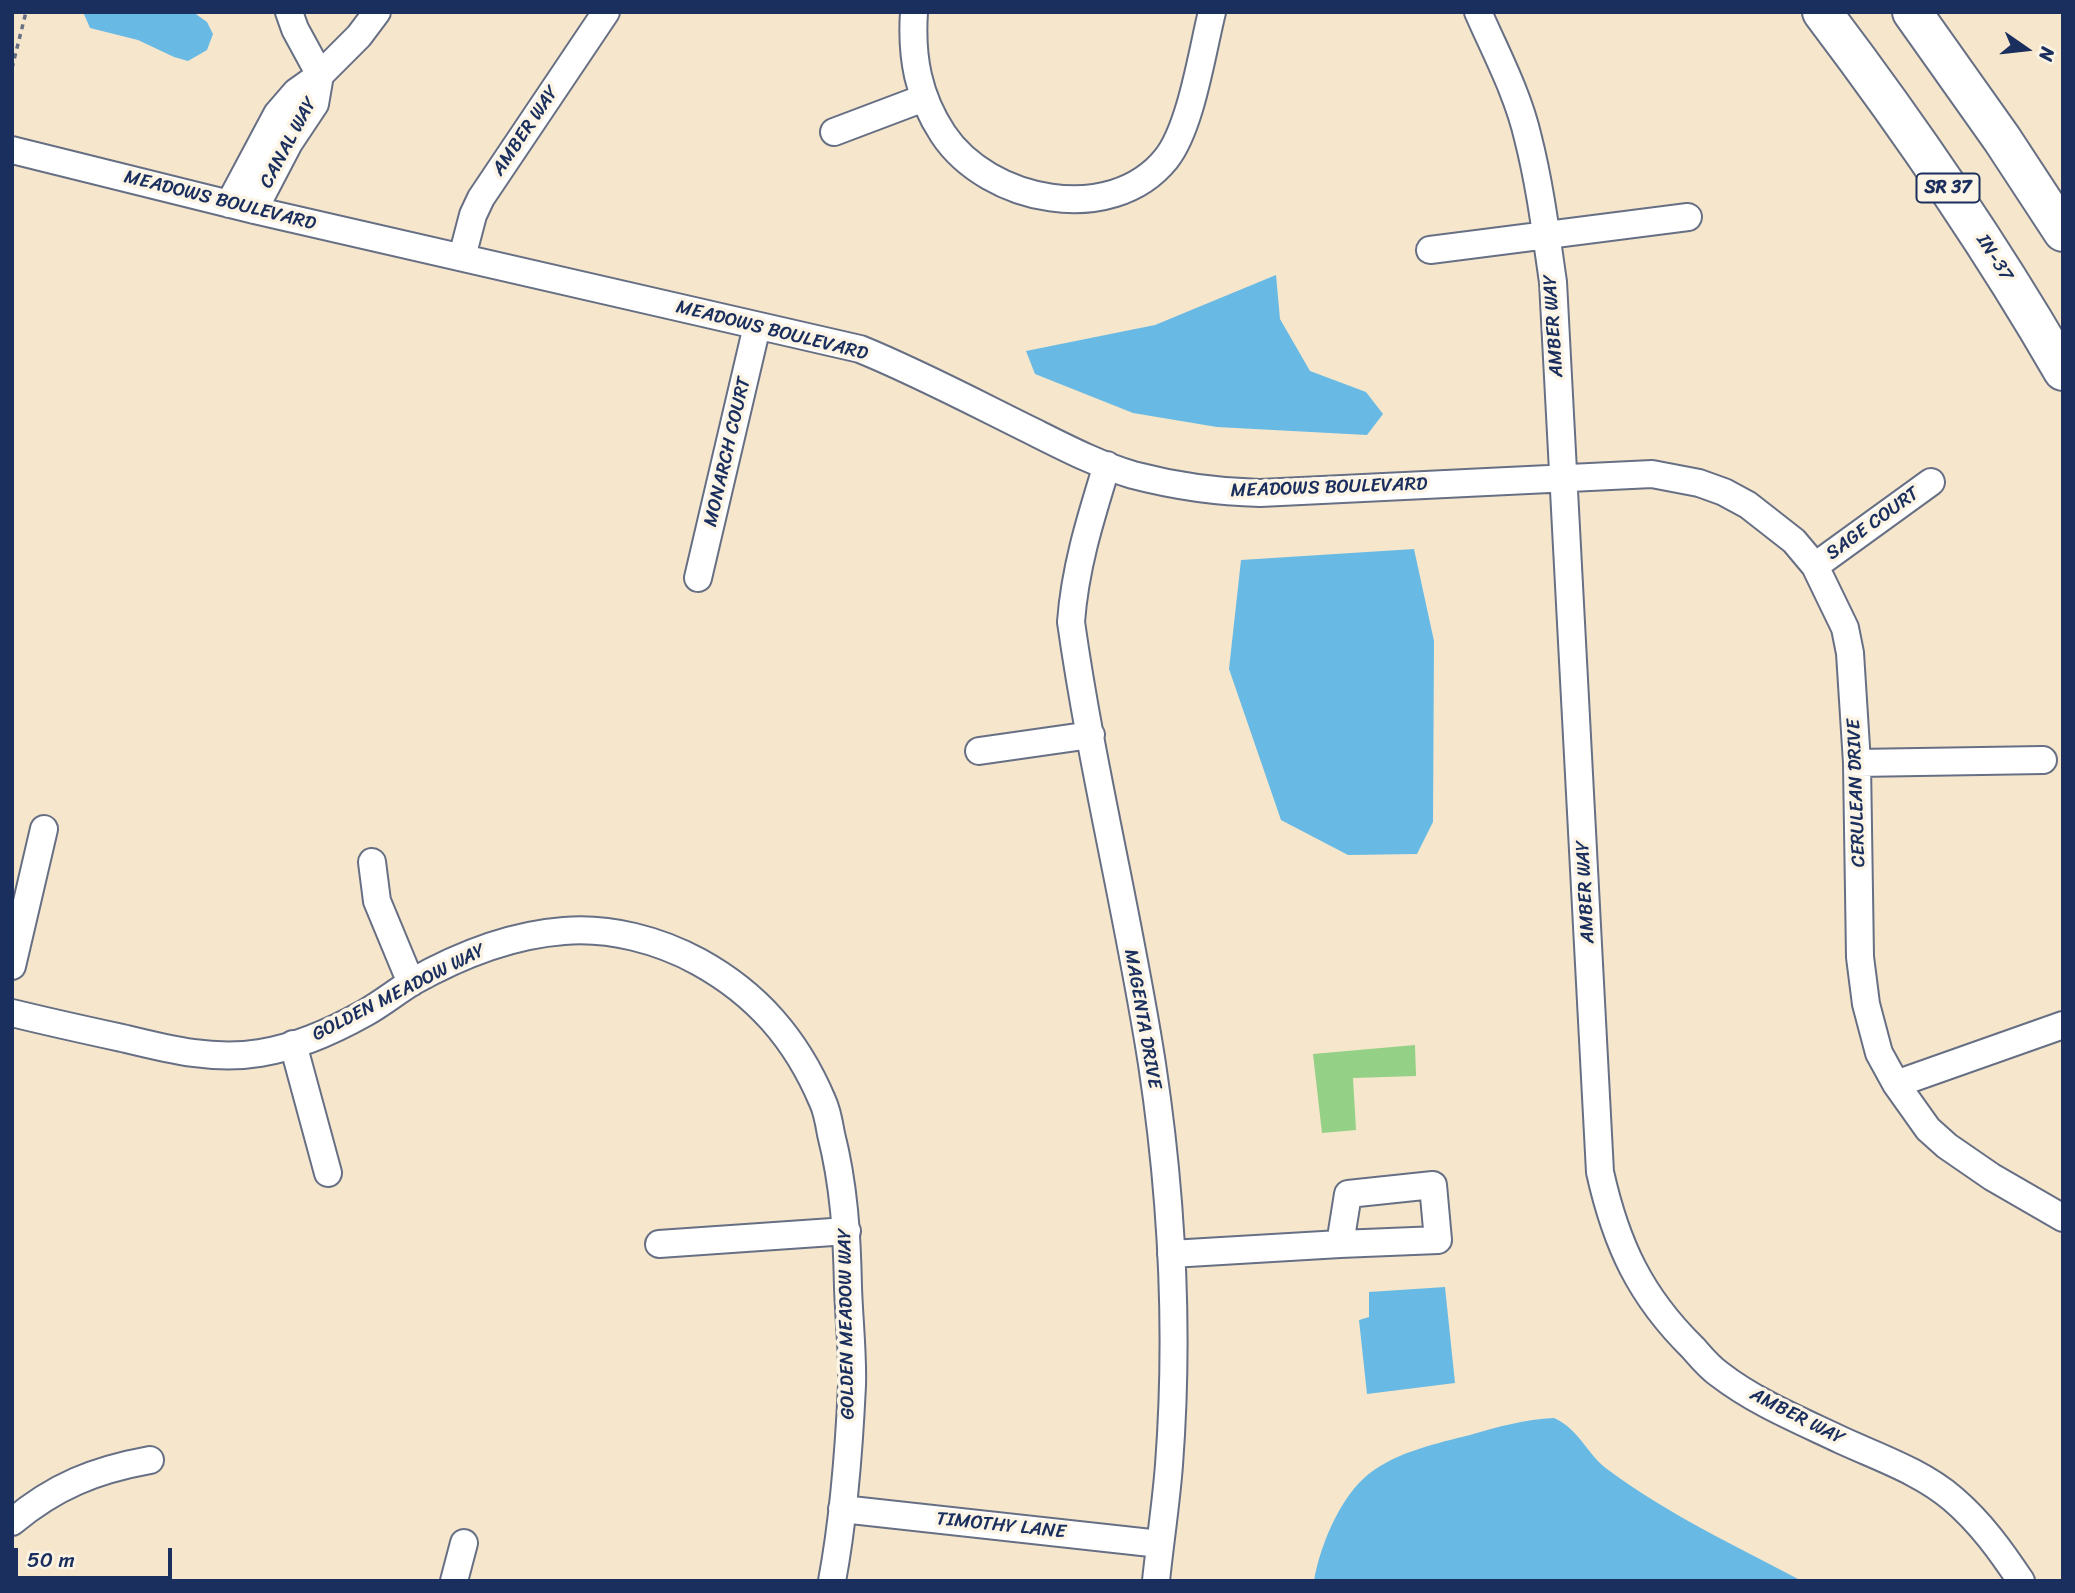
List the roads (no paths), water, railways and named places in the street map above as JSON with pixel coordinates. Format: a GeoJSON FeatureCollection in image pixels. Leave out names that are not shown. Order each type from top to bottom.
{"type":"FeatureCollection","features":[{"type":"Feature","properties":{"kind":"highway","name":"IN-37"},"geometry":{"type":"LineString","coordinates":[[1822,12],[1877,84],[1976,229],[2063,371]]}},
{"type":"Feature","properties":{"kind":"highway"},"geometry":{"type":"LineString","coordinates":[[1912,12],[2002,139],[2063,232]]}},
{"type":"Feature","properties":{"kind":"street","name":"CANAL WAY"},"geometry":{"type":"LineString","coordinates":[[289,12],[295,29],[320,75]]}},
{"type":"Feature","properties":{"kind":"street","name":"CANAL WAY"},"geometry":{"type":"LineString","coordinates":[[241,207],[277,114],[296,92],[320,75],[359,36],[377,12]]}},
{"type":"Feature","properties":{"kind":"street","name":"AMBER WAY"},"geometry":{"type":"LineString","coordinates":[[462,257],[473,215],[481,198],[606,12]]}},
{"type":"Feature","properties":{"kind":"street"},"geometry":{"type":"LineString","coordinates":[[914,12],[912,37],[915,67],[924,98],[943,135],[962,156],[990,177],[1016,189],[1066,199],[1114,194],[1150,175],[1166,159],[1178,141],[1185,120],[1212,12]]}},
{"type":"Feature","properties":{"kind":"street","name":"AMBER WAY"},"geometry":{"type":"LineString","coordinates":[[1478,12],[1528,135],[1553,282],[1600,1172],[1618,1236],[1652,1303],[1671,1327],[1718,1373],[1783,1413],[1930,1483],[1953,1499],[1994,1540],[2021,1581]]}},
{"type":"Feature","properties":{"kind":"street"},"geometry":{"type":"LineString","coordinates":[[834,132],[924,98]]}},
{"type":"Feature","properties":{"kind":"street","name":"MEADOWS BOULEVARD"},"geometry":{"type":"LineString","coordinates":[[12,150],[241,207],[871,354],[1082,455],[1130,474],[1176,485],[1222,492],[1260,493],[1564,479]]}},
{"type":"Feature","properties":{"kind":"street"},"geometry":{"type":"LineString","coordinates":[[1430,250],[1688,217]]}},
{"type":"Feature","properties":{"kind":"street","name":"MONARCH COURT"},"geometry":{"type":"LineString","coordinates":[[698,578],[757,326]]}},
{"type":"Feature","properties":{"kind":"street","name":"MAGENTA DRIVE"},"geometry":{"type":"LineString","coordinates":[[1107,465],[1079,558],[1073,588],[1071,622],[1152,1064],[1164,1161],[1171,1254],[1173,1346],[1169,1465],[1156,1581]]}},
{"type":"Feature","properties":{"kind":"street","name":"CERULEAN DRIVE"},"geometry":{"type":"LineString","coordinates":[[1564,479],[1652,474],[1674,477],[1711,488],[1748,505],[1770,520],[1794,541],[1815,566],[1844,628],[1853,684],[1860,957],[1866,1004],[1879,1053],[1896,1084],[1928,1129],[1964,1160],[2063,1218]]}},
{"type":"Feature","properties":{"kind":"street","name":"SAGE COURT"},"geometry":{"type":"LineString","coordinates":[[1815,566],[1931,482]]}},
{"type":"Feature","properties":{"kind":"street"},"geometry":{"type":"LineString","coordinates":[[979,751],[1091,736]]}},
{"type":"Feature","properties":{"kind":"street"},"geometry":{"type":"LineString","coordinates":[[1857,763],[2043,760]]}},
{"type":"Feature","properties":{"kind":"street"},"geometry":{"type":"LineString","coordinates":[[12,966],[44,829]]}},
{"type":"Feature","properties":{"kind":"street"},"geometry":{"type":"LineString","coordinates":[[372,862],[377,901],[411,983]]}},
{"type":"Feature","properties":{"kind":"street","name":"GOLDEN MEADOW WAY"},"geometry":{"type":"LineString","coordinates":[[12,1013],[197,1055],[241,1056],[263,1053],[338,1028],[411,983],[480,949],[526,936],[566,930],[597,931],[657,943],[724,975],[755,999],[779,1025],[806,1065],[824,1104],[836,1155],[847,1231],[852,1383],[842,1509],[832,1581]]}},
{"type":"Feature","properties":{"kind":"street"},"geometry":{"type":"LineString","coordinates":[[1896,1084],[2063,1026]]}},
{"type":"Feature","properties":{"kind":"street"},"geometry":{"type":"LineString","coordinates":[[293,1044],[328,1173]]}},
{"type":"Feature","properties":{"kind":"street"},"geometry":{"type":"LineString","coordinates":[[659,1244],[847,1231]]}},
{"type":"Feature","properties":{"kind":"street"},"geometry":{"type":"LineString","coordinates":[[1171,1254],[1340,1244]]}},
{"type":"Feature","properties":{"kind":"street"},"geometry":{"type":"LineString","coordinates":[[12,1522],[33,1505],[88,1475],[150,1460]]}},
{"type":"Feature","properties":{"kind":"street","name":"TIMOTHY LANE"},"geometry":{"type":"LineString","coordinates":[[842,1509],[1160,1544]]}},
{"type":"Feature","properties":{"kind":"street"},"geometry":{"type":"LineString","coordinates":[[454,1581],[464,1543]]}},
{"type":"Feature","properties":{"kind":"water"},"geometry":{"type":"Polygon","coordinates":[[[83,12],[193,12],[207,22],[213,34],[207,50],[188,61],[138,40],[90,28],[83,12]]]}},
{"type":"Feature","properties":{"kind":"water"},"geometry":{"type":"Polygon","coordinates":[[[1276,275],[1280,319],[1310,371],[1366,392],[1383,414],[1367,435],[1217,427],[1133,413],[1035,374],[1026,351],[1155,325],[1276,275]]]}},
{"type":"Feature","properties":{"kind":"water"},"geometry":{"type":"Polygon","coordinates":[[[1414,549],[1434,641],[1433,822],[1417,854],[1348,855],[1281,820],[1229,669],[1241,560],[1414,549]]]}},
{"type":"Feature","properties":{"kind":"water"},"geometry":{"type":"Polygon","coordinates":[[[1445,1287],[1455,1383],[1367,1394],[1359,1320],[1369,1317],[1369,1292],[1445,1287]]]}},
{"type":"Feature","properties":{"kind":"water"},"geometry":{"type":"Polygon","coordinates":[[[1554,1418],[1577,1435],[1607,1469],[1653,1501],[1802,1581],[1314,1581],[1321,1552],[1333,1522],[1350,1494],[1370,1473],[1393,1459],[1431,1445],[1512,1424],[1554,1418]]]}}]}
